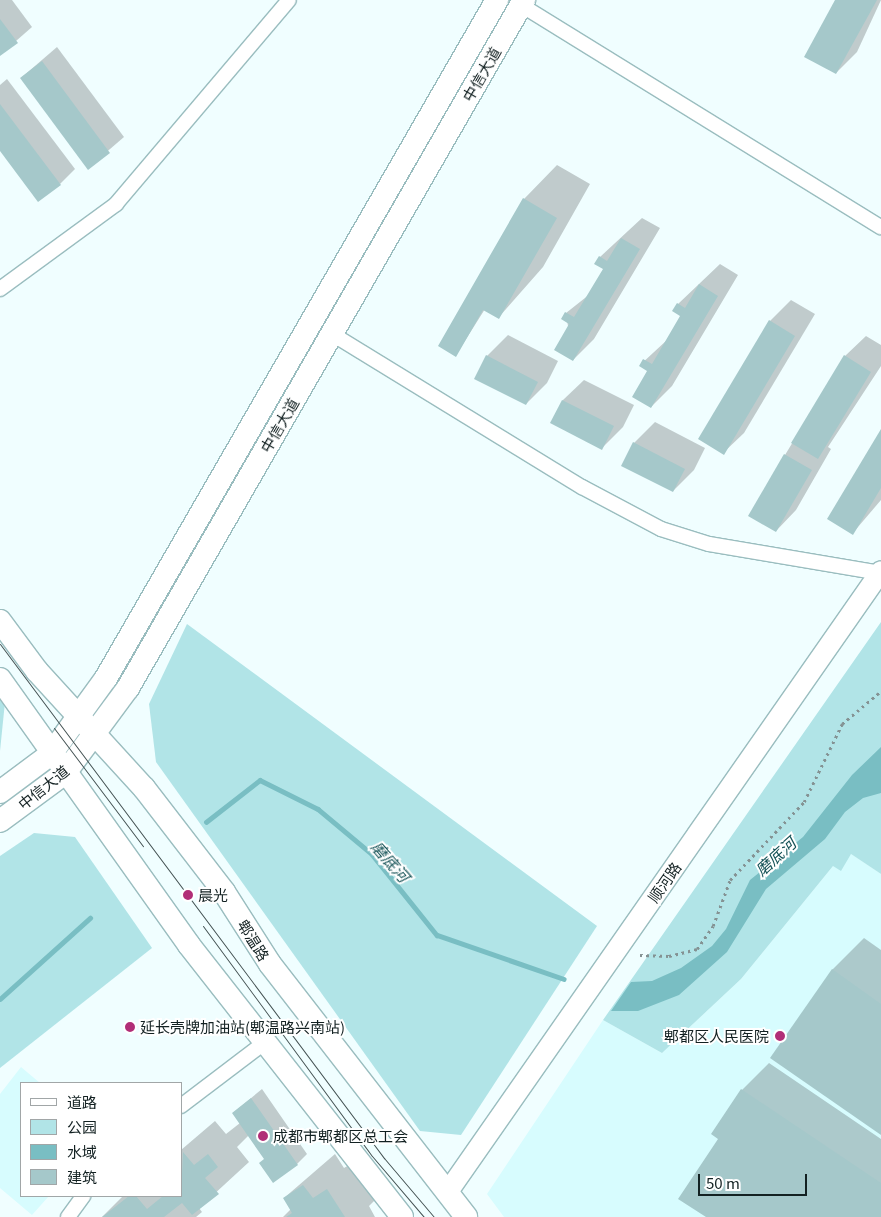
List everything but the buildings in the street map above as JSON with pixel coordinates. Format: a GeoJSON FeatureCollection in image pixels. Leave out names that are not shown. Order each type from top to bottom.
{"type":"FeatureCollection","features":[{"type":"Feature","properties":{"kind":"main road","name":"中信大道"},"geometry":{"type":"LineString","coordinates":[[0,792],[51,754],[106,678],[497,0]]}},
{"type":"Feature","properties":{"kind":"main road","name":"中信大道"},"geometry":{"type":"LineString","coordinates":[[0,821],[65,773],[128,688],[522,3]]}},
{"type":"Feature","properties":{"kind":"main road","name":"郫温路"},"geometry":{"type":"LineString","coordinates":[[0,621],[78,717],[150,796],[224,892],[270,964],[466,1217]]}},
{"type":"Feature","properties":{"kind":"main road"},"geometry":{"type":"LineString","coordinates":[[0,679],[51,754],[264,1043],[402,1217]]}},
{"type":"Feature","properties":{"kind":"street"},"geometry":{"type":"LineString","coordinates":[[0,289],[116,204],[289,0]]}},
{"type":"Feature","properties":{"kind":"street"},"geometry":{"type":"LineString","coordinates":[[522,3],[881,227]]}},
{"type":"Feature","properties":{"kind":"street"},"geometry":{"type":"LineString","coordinates":[[332,334],[582,487],[661,528],[708,544],[881,572]]}},
{"type":"Feature","properties":{"kind":"street","name":"顺河路"},"geometry":{"type":"LineString","coordinates":[[447,1193],[881,572]]}},
{"type":"Feature","properties":{"kind":"street"},"geometry":{"type":"LineString","coordinates":[[182,1105],[264,1043]]}},
{"type":"Feature","properties":{"kind":"street"},"geometry":{"type":"LineString","coordinates":[[68,1217],[82,1197]]}},
{"type":"Feature","properties":{"kind":"path"},"geometry":{"type":"LineString","coordinates":[[640,955],[669,956],[697,949],[713,926],[730,880],[804,802],[842,724],[881,691]]}},
{"type":"Feature","properties":{"kind":"shaded area","name":"郫都区人民医院"},"geometry":{"type":"Polygon","coordinates":[[[851,854],[881,874],[881,1217],[504,1217],[487,1194],[603,1020],[662,1053],[741,979],[833,866],[851,854]]]}},
{"type":"Feature","properties":{"kind":"shaded area"},"geometry":{"type":"Polygon","coordinates":[[[21,1067],[39,1082],[20,1082],[20,1197],[48,1197],[32,1215],[0,1188],[0,1094],[21,1067]]]}},
{"type":"Feature","properties":{"kind":"green space"},"geometry":{"type":"Polygon","coordinates":[[[881,622],[881,874],[851,854],[841,871],[833,866],[741,979],[662,1053],[603,1020],[881,622]]]}},
{"type":"Feature","properties":{"kind":"green space"},"geometry":{"type":"Polygon","coordinates":[[[187,624],[597,926],[461,1135],[420,1131],[156,762],[149,704],[187,624]]]}},
{"type":"Feature","properties":{"kind":"green space"},"geometry":{"type":"Polygon","coordinates":[[[0,695],[5,702],[0,751],[0,695]]]}},
{"type":"Feature","properties":{"kind":"green space"},"geometry":{"type":"Polygon","coordinates":[[[34,833],[75,837],[152,948],[0,1068],[0,856],[34,833]]]}},
{"type":"Feature","properties":{"kind":"water"},"geometry":{"type":"Polygon","coordinates":[[[881,747],[881,793],[863,798],[845,812],[825,839],[766,889],[727,952],[679,995],[638,1011],[611,1011],[631,982],[652,981],[681,968],[712,946],[726,929],[750,880],[803,837],[852,775],[881,747]]]}},
{"type":"Feature","properties":{"kind":"waterway","name":"磨底河"},"geometry":{"type":"LineString","coordinates":[[206,822],[260,780],[318,809],[372,854],[437,935],[564,979]]}},
{"type":"Feature","properties":{"kind":"waterway","name":"磨底河"},"geometry":{"type":"LineString","coordinates":[[0,999],[90,918]]}},
{"type":"Feature","properties":{"kind":"tram line"},"geometry":{"type":"LineString","coordinates":[[0,644],[384,1158],[434,1217]]}},
{"type":"Feature","properties":{"kind":"tram line"},"geometry":{"type":"LineString","coordinates":[[54,728],[143,846]]}},
{"type":"Feature","properties":{"kind":"tram line"},"geometry":{"type":"LineString","coordinates":[[203,926],[372,1156],[424,1217]]}},
{"type":"Feature","properties":{"kind":"place","name":"晨光"},"geometry":{"type":"Point","coordinates":[188,895]}},
{"type":"Feature","properties":{"kind":"place","name":"延长壳牌加油站(郫温路兴南站)"},"geometry":{"type":"Point","coordinates":[130,1027]}},
{"type":"Feature","properties":{"kind":"place","name":"郫都区人民医院"},"geometry":{"type":"Point","coordinates":[780,1036]}},
{"type":"Feature","properties":{"kind":"place","name":"成都市郫都区总工会"},"geometry":{"type":"Point","coordinates":[263,1136]}}]}
